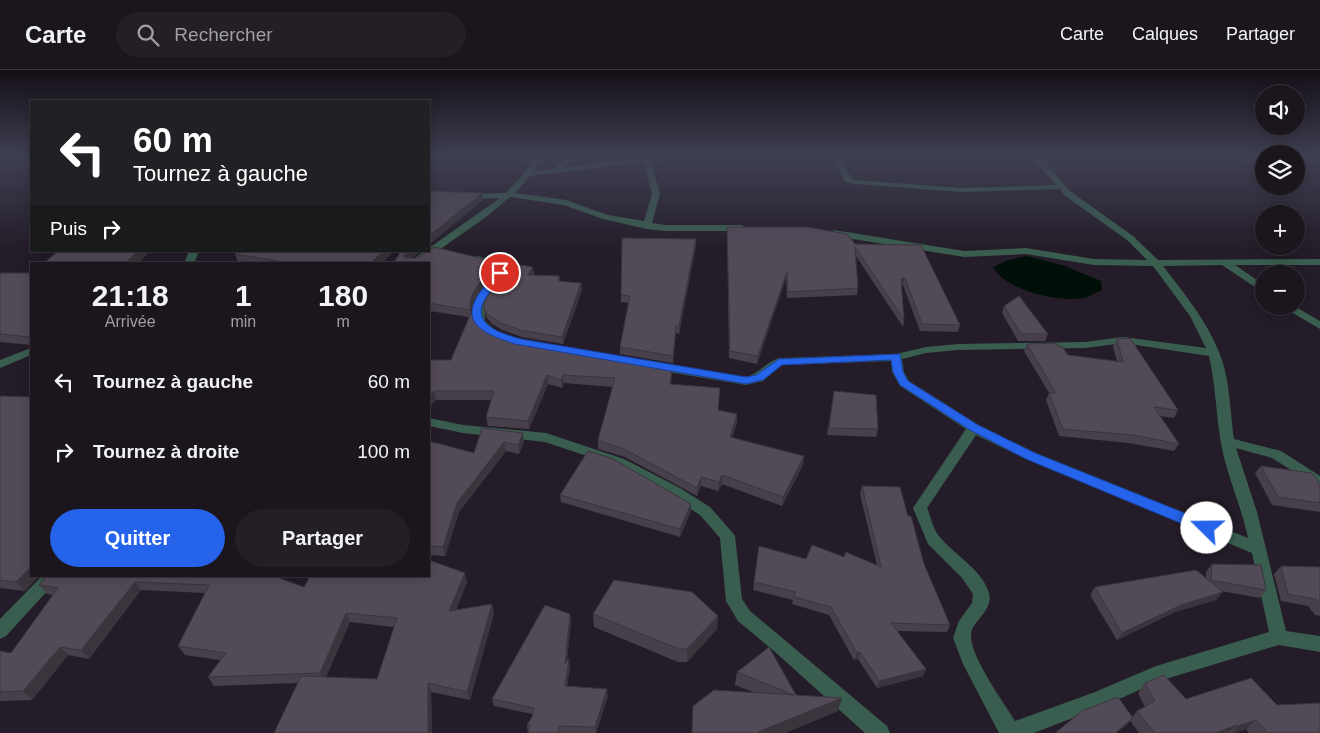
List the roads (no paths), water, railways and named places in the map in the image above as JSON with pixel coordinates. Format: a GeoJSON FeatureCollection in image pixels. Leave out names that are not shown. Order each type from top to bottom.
{"type":"FeatureCollection","features":[{"type":"Feature","properties":{"kind":"street"},"geometry":{"type":"LineString","coordinates":[[430,248],[510,195],[516,188]]}},
{"type":"Feature","properties":{"kind":"street"},"geometry":{"type":"LineString","coordinates":[[647,226],[656,194],[654,188]]}},
{"type":"Feature","properties":{"kind":"street"},"geometry":{"type":"LineString","coordinates":[[934,188],[962,190],[1030,188]]}},
{"type":"Feature","properties":{"kind":"street"},"geometry":{"type":"LineString","coordinates":[[1062,188],[1130,238],[1157,264],[1195,316],[1214,353],[1219,373],[1228,442],[1250,512],[1279,637]]}},
{"type":"Feature","properties":{"kind":"street"},"geometry":{"type":"LineString","coordinates":[[458,196],[510,195],[566,203],[606,218],[647,226],[679,229],[753,228]]}},
{"type":"Feature","properties":{"kind":"street"},"geometry":{"type":"LineString","coordinates":[[823,232],[964,254],[1026,251],[1094,262],[1157,264],[1320,262]]}},
{"type":"Feature","properties":{"kind":"street"},"geometry":{"type":"LineString","coordinates":[[430,251],[448,253]]}},
{"type":"Feature","properties":{"kind":"street"},"geometry":{"type":"LineString","coordinates":[[414,262],[425,252]]}},
{"type":"Feature","properties":{"kind":"street"},"geometry":{"type":"LineString","coordinates":[[466,257],[491,262],[499,265],[502,269],[478,304],[478,314],[481,325],[490,332],[504,337]]}},
{"type":"Feature","properties":{"kind":"street"},"geometry":{"type":"LineString","coordinates":[[1224,263],[1255,284]]}},
{"type":"Feature","properties":{"kind":"street"},"geometry":{"type":"LineString","coordinates":[[1301,315],[1320,326]]}},
{"type":"Feature","properties":{"kind":"street"},"geometry":{"type":"LineString","coordinates":[[646,364],[746,381],[760,378],[779,362],[896,357],[926,350],[958,346],[1085,345],[1123,340],[1214,353]]}},
{"type":"Feature","properties":{"kind":"street"},"geometry":{"type":"LineString","coordinates":[[0,364],[30,351]]}},
{"type":"Feature","properties":{"kind":"street"},"geometry":{"type":"LineString","coordinates":[[896,357],[898,372],[904,383],[974,428],[1040,460],[1259,549]]}},
{"type":"Feature","properties":{"kind":"street"},"geometry":{"type":"LineString","coordinates":[[430,422],[463,429],[546,438],[619,462],[675,492],[705,511],[727,536],[734,601],[744,616],[880,733]]}},
{"type":"Feature","properties":{"kind":"street"},"geometry":{"type":"LineString","coordinates":[[974,428],[920,508],[932,538],[976,584],[981,594],[979,607],[965,628],[962,637],[972,664],[1010,733],[1099,699],[1156,674],[1279,637],[1320,644]]}},
{"type":"Feature","properties":{"kind":"street"},"geometry":{"type":"LineString","coordinates":[[1228,442],[1276,454],[1320,483]]}},
{"type":"Feature","properties":{"kind":"street"},"geometry":{"type":"LineString","coordinates":[[0,631],[51,577]]}}]}
